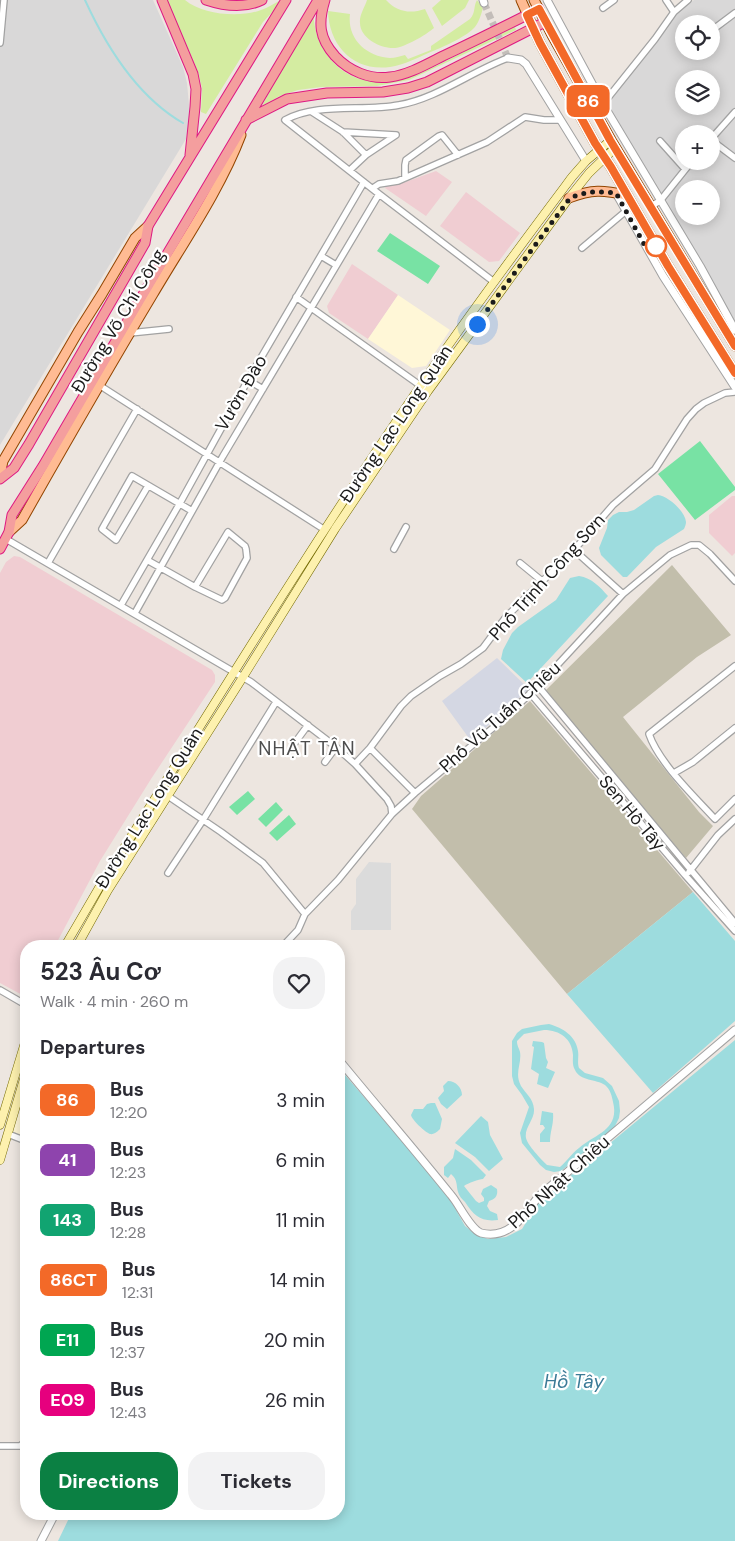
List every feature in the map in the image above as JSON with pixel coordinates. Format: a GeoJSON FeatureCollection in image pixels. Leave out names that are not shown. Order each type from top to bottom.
{"type":"FeatureCollection","features":[{"type":"Feature","properties":{"kind":"highway"},"geometry":{"type":"LineString","coordinates":[[162,0],[195,81],[195,107],[190,159]]}},
{"type":"Feature","properties":{"kind":"highway"},"geometry":{"type":"LineString","coordinates":[[206,0],[218,4],[246,5],[262,0]]}},
{"type":"Feature","properties":{"kind":"highway","name":"Đường Võ Chí Công"},"geometry":{"type":"LineString","coordinates":[[0,477],[14,468],[34,435],[145,243],[148,226],[286,0]]}},
{"type":"Feature","properties":{"kind":"highway","name":"Đường Võ Chí Công"},"geometry":{"type":"LineString","coordinates":[[0,549],[8,536],[12,515],[43,466],[318,0]]}},
{"type":"Feature","properties":{"kind":"highway"},"geometry":{"type":"LineString","coordinates":[[325,0],[320,24],[327,47],[339,61],[352,69],[362,74],[381,77],[391,77],[416,69],[539,9]]}},
{"type":"Feature","properties":{"kind":"highway"},"geometry":{"type":"LineString","coordinates":[[246,120],[287,99],[327,93],[383,92],[408,88],[460,66],[545,22]]}},
{"type":"Feature","properties":{"kind":"main road"},"geometry":{"type":"LineString","coordinates":[[520,0],[533,28],[599,150],[735,373]]}},
{"type":"Feature","properties":{"kind":"main road"},"geometry":{"type":"LineString","coordinates":[[534,0],[613,144],[735,346]]}},
{"type":"Feature","properties":{"kind":"main road","name":"Đường Võ Chí Công"},"geometry":{"type":"LineString","coordinates":[[8,536],[22,520],[232,159],[246,120]]}},
{"type":"Feature","properties":{"kind":"main road","name":"Đường Lạc Long Quân"},"geometry":{"type":"LineString","coordinates":[[68,940],[100,886],[325,530],[420,386],[572,177],[599,150],[613,144]]}},
{"type":"Feature","properties":{"kind":"main road","name":"Đường Lạc Long Quân"},"geometry":{"type":"LineString","coordinates":[[80,940],[108,890],[335,530],[428,392],[570,198],[589,173],[605,158],[613,144]]}},
{"type":"Feature","properties":{"kind":"main road"},"geometry":{"type":"LineString","coordinates":[[570,198],[585,192],[594,191],[627,195]]}},
{"type":"Feature","properties":{"kind":"main road","name":"Đường Võ Chí Công"},"geometry":{"type":"LineString","coordinates":[[0,477],[3,461],[78,332],[135,238],[148,226]]}},
{"type":"Feature","properties":{"kind":"main road"},"geometry":{"type":"LineString","coordinates":[[0,1125],[2,1112],[20,1057]]}},
{"type":"Feature","properties":{"kind":"main road"},"geometry":{"type":"LineString","coordinates":[[0,1160],[20,1102]]}},
{"type":"Feature","properties":{"kind":"street"},"geometry":{"type":"LineString","coordinates":[[0,43],[4,0]]}},
{"type":"Feature","properties":{"kind":"street"},"geometry":{"type":"LineString","coordinates":[[547,0],[603,104],[700,266],[735,330]]}},
{"type":"Feature","properties":{"kind":"street"},"geometry":{"type":"LineString","coordinates":[[603,8],[614,0]]}},
{"type":"Feature","properties":{"kind":"street"},"geometry":{"type":"LineString","coordinates":[[666,0],[674,12]]}},
{"type":"Feature","properties":{"kind":"street"},"geometry":{"type":"LineString","coordinates":[[603,104],[674,12],[688,0]]}},
{"type":"Feature","properties":{"kind":"street"},"geometry":{"type":"LineString","coordinates":[[720,24],[735,12]]}},
{"type":"Feature","properties":{"kind":"street"},"geometry":{"type":"LineString","coordinates":[[494,282],[285,120],[293,116],[312,112],[398,105],[431,96],[508,58],[521,60],[526,64],[586,161]]}},
{"type":"Feature","properties":{"kind":"street"},"geometry":{"type":"LineString","coordinates":[[312,112],[342,132],[366,155]]}},
{"type":"Feature","properties":{"kind":"street"},"geometry":{"type":"LineString","coordinates":[[720,129],[735,112]]}},
{"type":"Feature","properties":{"kind":"street"},"geometry":{"type":"LineString","coordinates":[[372,188],[379,184],[398,181],[487,142],[525,117],[560,120]]}},
{"type":"Feature","properties":{"kind":"street"},"geometry":{"type":"LineString","coordinates":[[342,132],[396,135],[366,155],[350,170]]}},
{"type":"Feature","properties":{"kind":"street"},"geometry":{"type":"LineString","coordinates":[[405,178],[406,160],[439,136],[442,135],[458,155]]}},
{"type":"Feature","properties":{"kind":"street"},"geometry":{"type":"LineString","coordinates":[[660,141],[675,158]]}},
{"type":"Feature","properties":{"kind":"street"},"geometry":{"type":"LineString","coordinates":[[720,146],[735,158]]}},
{"type":"Feature","properties":{"kind":"street"},"geometry":{"type":"LineString","coordinates":[[651,206],[660,201],[684,170]]}},
{"type":"Feature","properties":{"kind":"street","name":"Vườn Đào"},"geometry":{"type":"LineString","coordinates":[[121,605],[248,380],[364,182]]}},
{"type":"Feature","properties":{"kind":"street"},"geometry":{"type":"LineString","coordinates":[[616,193],[663,276],[735,387]]}},
{"type":"Feature","properties":{"kind":"street","name":"Vườn Đào"},"geometry":{"type":"LineString","coordinates":[[135,613],[220,462],[379,194]]}},
{"type":"Feature","properties":{"kind":"street"},"geometry":{"type":"LineString","coordinates":[[582,248],[626,211]]}},
{"type":"Feature","properties":{"kind":"street"},"geometry":{"type":"LineString","coordinates":[[320,256],[336,265]]}},
{"type":"Feature","properties":{"kind":"street"},"geometry":{"type":"LineString","coordinates":[[296,297],[428,392]]}},
{"type":"Feature","properties":{"kind":"street"},"geometry":{"type":"LineString","coordinates":[[130,333],[169,329]]}},
{"type":"Feature","properties":{"kind":"street"},"geometry":{"type":"LineString","coordinates":[[248,380],[263,389]]}},
{"type":"Feature","properties":{"kind":"street"},"geometry":{"type":"LineString","coordinates":[[99,386],[138,409],[325,530]]}},
{"type":"Feature","properties":{"kind":"street","name":"Phố Trịnh Công Sơn"},"geometry":{"type":"LineString","coordinates":[[355,764],[411,696],[440,676],[462,664],[483,648],[506,617],[574,550],[612,504],[655,469],[687,419],[696,409],[725,392],[735,392]]}},
{"type":"Feature","properties":{"kind":"street"},"geometry":{"type":"LineString","coordinates":[[48,563],[138,409]]}},
{"type":"Feature","properties":{"kind":"street"},"geometry":{"type":"LineString","coordinates":[[148,486],[116,540],[102,529],[132,476],[192,511]]}},
{"type":"Feature","properties":{"kind":"street"},"geometry":{"type":"LineString","coordinates":[[394,550],[406,527]]}},
{"type":"Feature","properties":{"kind":"street"},"geometry":{"type":"LineString","coordinates":[[147,560],[194,587],[220,600],[224,599],[247,558],[245,546],[228,532],[194,587]]}},
{"type":"Feature","properties":{"kind":"street"},"geometry":{"type":"LineString","coordinates":[[8,536],[48,563],[244,677],[308,725],[355,764],[387,799],[391,806],[392,814]]}},
{"type":"Feature","properties":{"kind":"street","name":"Phố Vũ Tuấn Chiêu"},"geometry":{"type":"LineString","coordinates":[[289,940],[298,930],[305,914],[338,880],[392,814],[414,793],[500,722],[538,686],[623,594],[670,555],[690,545],[702,546],[735,581]]}},
{"type":"Feature","properties":{"kind":"street"},"geometry":{"type":"LineString","coordinates":[[574,550],[623,594]]}},
{"type":"Feature","properties":{"kind":"street"},"geometry":{"type":"LineString","coordinates":[[520,563],[542,581]]}},
{"type":"Feature","properties":{"kind":"street"},"geometry":{"type":"LineString","coordinates":[[735,666],[649,734],[653,746],[715,819],[735,798]]}},
{"type":"Feature","properties":{"kind":"street","name":"Sen Hồ Tây"},"geometry":{"type":"LineString","coordinates":[[538,686],[691,871],[735,931]]}},
{"type":"Feature","properties":{"kind":"street","name":"Sen Hồ Tây"},"geometry":{"type":"LineString","coordinates":[[530,693],[685,875],[727,918],[735,923]]}},
{"type":"Feature","properties":{"kind":"street"},"geometry":{"type":"LineString","coordinates":[[168,873],[276,702]]}},
{"type":"Feature","properties":{"kind":"street"},"geometry":{"type":"LineString","coordinates":[[294,744],[308,725]]}},
{"type":"Feature","properties":{"kind":"street"},"geometry":{"type":"LineString","coordinates":[[674,773],[694,762],[735,728]]}},
{"type":"Feature","properties":{"kind":"street"},"geometry":{"type":"LineString","coordinates":[[325,762],[336,747]]}},
{"type":"Feature","properties":{"kind":"street"},"geometry":{"type":"LineString","coordinates":[[370,748],[414,793]]}},
{"type":"Feature","properties":{"kind":"street"},"geometry":{"type":"LineString","coordinates":[[168,796],[263,863],[305,914]]}},
{"type":"Feature","properties":{"kind":"street"},"geometry":{"type":"LineString","coordinates":[[685,875],[691,871],[718,835],[735,819]]}},
{"type":"Feature","properties":{"kind":"street"},"geometry":{"type":"LineString","coordinates":[[0,990],[20,1001]]}},
{"type":"Feature","properties":{"kind":"street","name":"Phố Nhật Chiêu"},"geometry":{"type":"LineString","coordinates":[[345,1067],[453,1197],[474,1228],[479,1232],[497,1234],[507,1231],[515,1225],[538,1197],[735,1030]]}},
{"type":"Feature","properties":{"kind":"street"},"geometry":{"type":"LineString","coordinates":[[8,1134],[20,1139]]}},
{"type":"Feature","properties":{"kind":"street"},"geometry":{"type":"LineString","coordinates":[[0,1446],[20,1446]]}},
{"type":"Feature","properties":{"kind":"street"},"geometry":{"type":"LineString","coordinates":[[41,1541],[52,1520]]}},
{"type":"Feature","properties":{"kind":"shaded area"},"geometry":{"type":"Polygon","coordinates":[[[0,0],[153,0],[183,67],[187,83],[190,116],[186,139],[0,445],[0,0]]]}},
{"type":"Feature","properties":{"kind":"shaded area"},"geometry":{"type":"Polygon","coordinates":[[[694,0],[735,0],[735,323],[676,225],[720,225],[720,180],[675,180],[675,224],[605,108],[675,15],[675,60],[720,60],[720,15],[675,15],[694,0]]]}},
{"type":"Feature","properties":{"kind":"shaded area"},"geometry":{"type":"Polygon","coordinates":[[[436,171],[452,182],[426,216],[385,188],[386,186],[400,184],[436,171]]]}},
{"type":"Feature","properties":{"kind":"shaded area"},"geometry":{"type":"Polygon","coordinates":[[[466,192],[520,233],[499,261],[489,262],[440,226],[466,192]]]}},
{"type":"Feature","properties":{"kind":"shaded area"},"geometry":{"type":"Polygon","coordinates":[[[352,264],[398,295],[368,339],[329,313],[327,306],[352,264]]]}},
{"type":"Feature","properties":{"kind":"shaded area"},"geometry":{"type":"Polygon","coordinates":[[[398,295],[450,330],[426,366],[412,368],[368,339],[398,295]]]}},
{"type":"Feature","properties":{"kind":"shaded area"},"geometry":{"type":"Polygon","coordinates":[[[732,496],[735,496],[735,553],[732,556],[709,533],[709,515],[732,496]]]}},
{"type":"Feature","properties":{"kind":"shaded area"},"geometry":{"type":"Polygon","coordinates":[[[14,556],[20,557],[212,670],[215,675],[215,682],[100,861],[58,940],[20,940],[20,994],[0,983],[0,573],[6,562],[14,556]]]}},
{"type":"Feature","properties":{"kind":"shaded area"},"geometry":{"type":"Polygon","coordinates":[[[672,565],[731,635],[697,657],[623,717],[699,812],[713,826],[686,858],[543,693],[672,565]]]}},
{"type":"Feature","properties":{"kind":"shaded area"},"geometry":{"type":"Polygon","coordinates":[[[497,658],[529,689],[471,741],[442,701],[497,658]]]}},
{"type":"Feature","properties":{"kind":"shaded area"},"geometry":{"type":"Polygon","coordinates":[[[530,701],[693,892],[567,994],[412,809],[421,796],[530,701]]]}},
{"type":"Feature","properties":{"kind":"shaded area"},"geometry":{"type":"Polygon","coordinates":[[[369,862],[391,863],[391,930],[351,930],[351,911],[356,904],[356,879],[369,862]]]}},
{"type":"Feature","properties":{"kind":"shaded area"},"geometry":{"type":"Polygon","coordinates":[[[20,1111],[20,1136],[12,1133],[20,1111]]]}},
{"type":"Feature","properties":{"kind":"green space"},"geometry":{"type":"Polygon","coordinates":[[[167,0],[185,0],[202,9],[222,14],[243,14],[263,9],[279,1],[281,3],[263,22],[206,114],[201,112],[202,88],[198,72],[167,0]]]}},
{"type":"Feature","properties":{"kind":"green space"},"geometry":{"type":"Polygon","coordinates":[[[367,0],[386,0],[395,7],[409,12],[425,9],[434,28],[399,47],[384,47],[367,38],[361,28],[360,17],[367,0]]]}},
{"type":"Feature","properties":{"kind":"green space"},"geometry":{"type":"Polygon","coordinates":[[[441,0],[469,0],[465,8],[442,26],[432,8],[441,0]]]}},
{"type":"Feature","properties":{"kind":"green space"},"geometry":{"type":"Polygon","coordinates":[[[477,0],[483,8],[475,27],[469,32],[442,47],[406,63],[390,67],[365,65],[354,60],[338,45],[329,23],[328,11],[350,14],[351,31],[366,50],[381,57],[392,58],[405,55],[408,59],[431,50],[431,46],[470,19],[477,0]]]}},
{"type":"Feature","properties":{"kind":"green space"},"geometry":{"type":"Polygon","coordinates":[[[313,10],[319,40],[330,59],[341,70],[354,77],[375,82],[397,81],[413,76],[515,27],[516,30],[409,80],[377,86],[321,87],[298,90],[280,96],[262,106],[313,10]]]}},
{"type":"Feature","properties":{"kind":"green space"},"geometry":{"type":"Polygon","coordinates":[[[390,233],[440,266],[428,284],[377,251],[390,233]]]}},
{"type":"Feature","properties":{"kind":"green space"},"geometry":{"type":"Polygon","coordinates":[[[700,441],[735,487],[735,490],[695,520],[658,474],[700,441]]]}},
{"type":"Feature","properties":{"kind":"green space"},"geometry":{"type":"Polygon","coordinates":[[[248,791],[255,799],[237,815],[229,807],[248,791]]]}},
{"type":"Feature","properties":{"kind":"green space"},"geometry":{"type":"Polygon","coordinates":[[[276,802],[283,810],[266,827],[258,819],[276,802]]]}},
{"type":"Feature","properties":{"kind":"green space"},"geometry":{"type":"Polygon","coordinates":[[[289,815],[296,824],[277,841],[269,833],[289,815]]]}},
{"type":"Feature","properties":{"kind":"water"},"geometry":{"type":"Polygon","coordinates":[[[658,495],[666,498],[683,513],[686,522],[684,529],[656,547],[627,577],[623,577],[601,555],[599,548],[608,520],[619,512],[634,510],[658,495]]]}},
{"type":"Feature","properties":{"kind":"water"},"geometry":{"type":"Polygon","coordinates":[[[579,576],[592,581],[608,596],[527,683],[501,659],[503,650],[512,633],[518,627],[556,600],[570,578],[579,576]]]}},
{"type":"Feature","properties":{"kind":"water"},"geometry":{"type":"Polygon","coordinates":[[[693,892],[735,941],[735,1021],[653,1093],[567,994],[693,892]]]}},
{"type":"Feature","properties":{"kind":"water"},"geometry":{"type":"Polygon","coordinates":[[[549,1024],[564,1030],[572,1037],[577,1046],[579,1068],[585,1073],[603,1078],[612,1086],[619,1101],[620,1111],[613,1130],[561,1171],[554,1172],[546,1170],[540,1165],[522,1143],[520,1133],[529,1107],[514,1084],[512,1076],[512,1041],[522,1029],[549,1024]],[[550,1030],[524,1034],[517,1041],[520,1052],[518,1077],[534,1109],[526,1134],[527,1141],[547,1165],[560,1167],[576,1150],[610,1125],[614,1111],[611,1095],[607,1087],[577,1074],[573,1066],[572,1049],[568,1040],[564,1036],[550,1030]]]}},
{"type":"Feature","properties":{"kind":"water","name":"Hồ Tây"},"geometry":{"type":"Polygon","coordinates":[[[735,1040],[735,1541],[58,1541],[68,1520],[345,1520],[345,1075],[446,1192],[465,1226],[475,1234],[488,1239],[506,1237],[522,1229],[535,1205],[735,1040]]]}},
{"type":"Feature","properties":{"kind":"water"},"geometry":{"type":"Polygon","coordinates":[[[533,1041],[544,1043],[548,1062],[546,1068],[555,1072],[548,1088],[537,1084],[539,1074],[531,1069],[533,1041]]]}},
{"type":"Feature","properties":{"kind":"water"},"geometry":{"type":"Polygon","coordinates":[[[448,1081],[458,1085],[462,1095],[447,1109],[438,1098],[444,1091],[443,1086],[448,1081]]]}},
{"type":"Feature","properties":{"kind":"water"},"geometry":{"type":"Polygon","coordinates":[[[435,1103],[442,1119],[440,1129],[436,1133],[431,1134],[419,1126],[411,1115],[414,1109],[423,1109],[427,1104],[435,1103]]]}},
{"type":"Feature","properties":{"kind":"water"},"geometry":{"type":"Polygon","coordinates":[[[542,1111],[553,1113],[550,1142],[540,1142],[540,1134],[545,1128],[543,1125],[540,1125],[542,1111]]]}},
{"type":"Feature","properties":{"kind":"water"},"geometry":{"type":"Polygon","coordinates":[[[481,1116],[488,1122],[490,1135],[503,1159],[489,1171],[475,1157],[455,1143],[481,1116]]]}},
{"type":"Feature","properties":{"kind":"water"},"geometry":{"type":"Polygon","coordinates":[[[455,1149],[471,1160],[486,1175],[483,1179],[473,1181],[464,1186],[476,1201],[479,1203],[484,1201],[481,1194],[483,1189],[491,1185],[497,1189],[496,1196],[489,1201],[487,1206],[490,1211],[497,1214],[498,1220],[487,1220],[478,1217],[459,1195],[456,1180],[453,1176],[451,1174],[448,1178],[444,1175],[444,1167],[453,1158],[455,1149]]]}},
{"type":"Feature","properties":{"kind":"waterway"},"geometry":{"type":"LineString","coordinates":[[85,0],[103,35],[125,69],[152,99],[183,123]]}},
{"type":"Feature","properties":{"kind":"tunnel"},"geometry":{"type":"LineString","coordinates":[[484,3],[508,58]]}},
{"type":"Feature","properties":{"kind":"bus line","name":"86"},"geometry":{"type":"LineString","coordinates":[[735,346],[610,140],[539,9],[527,15],[540,43],[595,143],[611,167],[668,266],[735,373]]}},
{"type":"Feature","properties":{"kind":"district","name":"NHẬT TÂN"},"geometry":{"type":"Point","coordinates":[307,748]}},
{"type":"Feature","properties":{"kind":"route"},"geometry":{"type":"LineString","coordinates":[[477,324],[570,198],[585,192],[594,191],[616,193],[644,244],[656,246]]}}]}
